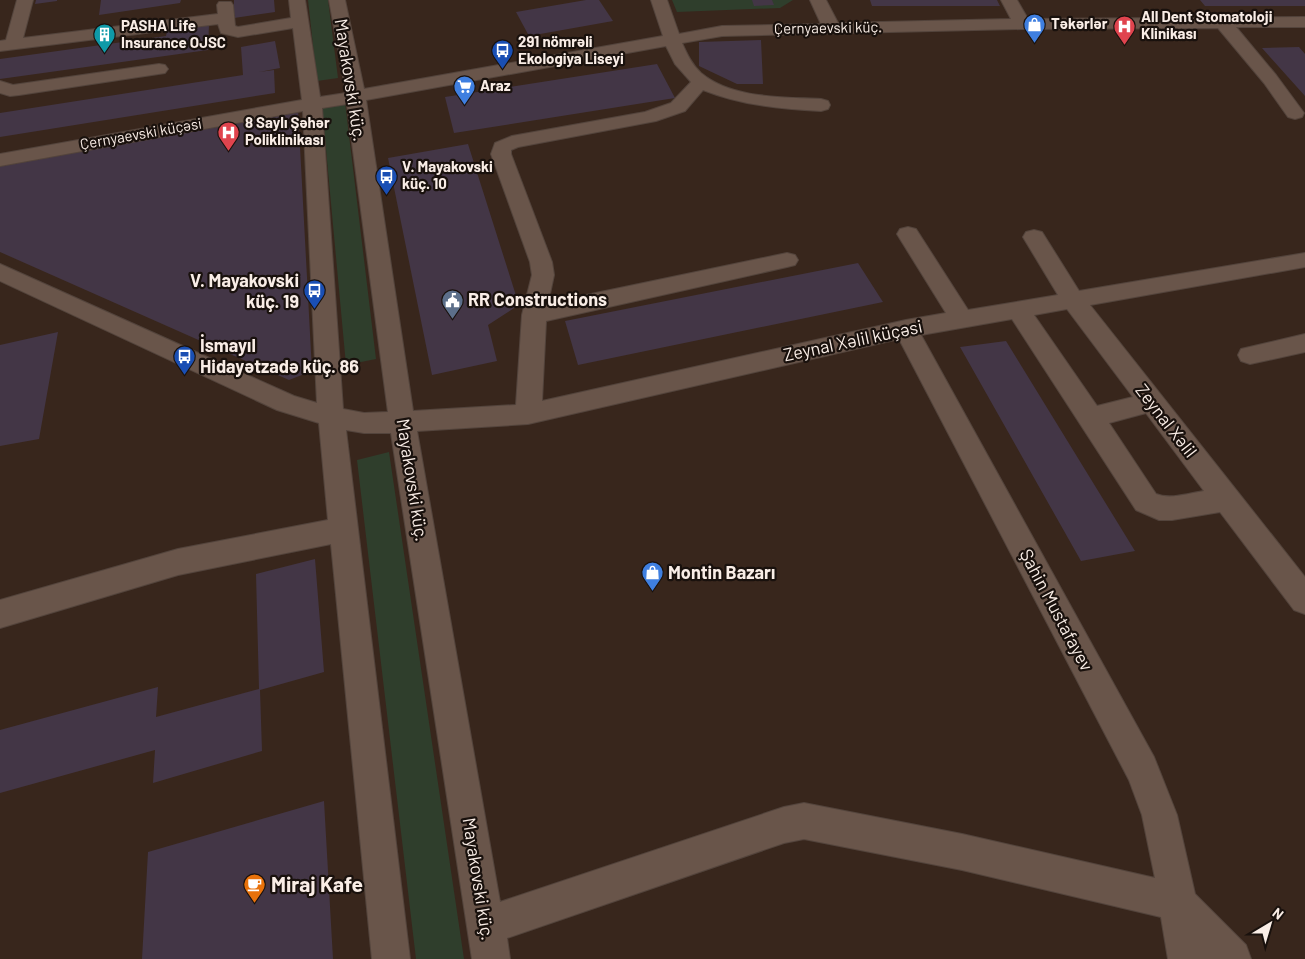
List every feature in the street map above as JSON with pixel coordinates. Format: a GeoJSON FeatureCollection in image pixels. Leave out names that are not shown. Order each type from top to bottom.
{"type":"FeatureCollection","features":[{"type":"Feature","properties":{"kind":"street"},"geometry":{"type":"LineString","coordinates":[[25,0],[6,46],[226,18]]}},
{"type":"Feature","properties":{"kind":"street"},"geometry":{"type":"LineString","coordinates":[[225,0],[227,29],[238,32],[300,22]]}},
{"type":"Feature","properties":{"kind":"street"},"geometry":{"type":"LineString","coordinates":[[297,0],[312,103],[331,417],[391,959]]}},
{"type":"Feature","properties":{"kind":"street","name":"Mayakovski küç."},"geometry":{"type":"LineString","coordinates":[[337,0],[356,96],[402,422],[488,942]]}},
{"type":"Feature","properties":{"kind":"street"},"geometry":{"type":"LineString","coordinates":[[659,0],[672,38],[684,65],[700,82],[748,99],[821,105]]}},
{"type":"Feature","properties":{"kind":"street"},"geometry":{"type":"LineString","coordinates":[[818,0],[832,28]]}},
{"type":"Feature","properties":{"kind":"street"},"geometry":{"type":"LineString","coordinates":[[1009,0],[1022,24]]}},
{"type":"Feature","properties":{"kind":"street"},"geometry":{"type":"LineString","coordinates":[[1195,7],[1215,22],[1270,79],[1296,112]]}},
{"type":"Feature","properties":{"kind":"street","name":"Çernyaevski küç."},"geometry":{"type":"LineString","coordinates":[[356,96],[672,38],[722,31],[1022,24],[1305,22]]}},
{"type":"Feature","properties":{"kind":"street"},"geometry":{"type":"LineString","coordinates":[[0,86],[10,91],[159,69]]}},
{"type":"Feature","properties":{"kind":"street"},"geometry":{"type":"LineString","coordinates":[[528,414],[534,315],[543,275],[541,262],[501,154],[502,147],[512,142],[650,117],[678,108],[700,82]]}},
{"type":"Feature","properties":{"kind":"street","name":"Çernyaevski küçəsi"},"geometry":{"type":"LineString","coordinates":[[0,160],[356,96]]}},
{"type":"Feature","properties":{"kind":"street"},"geometry":{"type":"LineString","coordinates":[[908,234],[962,319]]}},
{"type":"Feature","properties":{"kind":"street","name":"Zeynal Xəlil"},"geometry":{"type":"LineString","coordinates":[[1034,237],[1072,299],[1305,600]]}},
{"type":"Feature","properties":{"kind":"street"},"geometry":{"type":"LineString","coordinates":[[534,315],[628,293],[787,260]]}},
{"type":"Feature","properties":{"kind":"street","name":"Zeynal Xəlil küçəsi"},"geometry":{"type":"LineString","coordinates":[[0,272],[286,403],[331,417],[364,423],[528,414],[906,329],[1305,260]]}},
{"type":"Feature","properties":{"kind":"street"},"geometry":{"type":"LineString","coordinates":[[1016,309],[1146,502],[1159,508],[1172,508],[1226,499]]}},
{"type":"Feature","properties":{"kind":"street","name":"Şahin Mustafayev"},"geometry":{"type":"LineString","coordinates":[[906,329],[1142,769],[1153,793],[1169,847],[1187,959]]}},
{"type":"Feature","properties":{"kind":"street"},"geometry":{"type":"LineString","coordinates":[[1250,355],[1305,343]]}},
{"type":"Feature","properties":{"kind":"street"},"geometry":{"type":"LineString","coordinates":[[1091,418],[1152,402]]}},
{"type":"Feature","properties":{"kind":"street"},"geometry":{"type":"LineString","coordinates":[[0,614],[178,562],[344,529]]}},
{"type":"Feature","properties":{"kind":"street"},"geometry":{"type":"LineString","coordinates":[[488,942],[784,824],[804,821],[962,852],[1177,902],[1232,959]]}},
{"type":"Feature","properties":{"kind":"green space"},"geometry":{"type":"Polygon","coordinates":[[[308,0],[328,0],[338,78],[317,81],[308,0]]]}},
{"type":"Feature","properties":{"kind":"green space"},"geometry":{"type":"Polygon","coordinates":[[[672,0],[793,0],[780,8],[677,12],[672,0]]]}},
{"type":"Feature","properties":{"kind":"green space"},"geometry":{"type":"Polygon","coordinates":[[[345,102],[376,359],[346,365],[322,106],[345,102]]]}},
{"type":"Feature","properties":{"kind":"green space"},"geometry":{"type":"Polygon","coordinates":[[[389,452],[464,959],[416,959],[357,460],[389,452]]]}},
{"type":"Feature","properties":{"kind":"building"},"geometry":{"type":"Polygon","coordinates":[[[36,0],[57,0],[57,1],[35,4],[36,0]]]}},
{"type":"Feature","properties":{"kind":"building"},"geometry":{"type":"Polygon","coordinates":[[[101,0],[181,0],[180,3],[99,15],[101,0]]]}},
{"type":"Feature","properties":{"kind":"building"},"geometry":{"type":"Polygon","coordinates":[[[234,0],[274,0],[275,12],[234,18],[234,0]]]}},
{"type":"Feature","properties":{"kind":"building"},"geometry":{"type":"Polygon","coordinates":[[[586,0],[599,0],[613,21],[529,36],[516,12],[586,0]]]}},
{"type":"Feature","properties":{"kind":"building"},"geometry":{"type":"Polygon","coordinates":[[[752,0],[772,0],[774,5],[754,6],[752,0]]]}},
{"type":"Feature","properties":{"kind":"building"},"geometry":{"type":"Polygon","coordinates":[[[870,0],[997,0],[1000,6],[872,6],[870,0]]]}},
{"type":"Feature","properties":{"kind":"building"},"geometry":{"type":"Polygon","coordinates":[[[1200,0],[1305,0],[1305,6],[1205,6],[1200,0]]]}},
{"type":"Feature","properties":{"kind":"building","name":"PASHA Life Insurance OJSC"},"geometry":{"type":"Polygon","coordinates":[[[209,25],[208,50],[0,79],[0,59],[166,36],[167,31],[209,25]]]}},
{"type":"Feature","properties":{"kind":"building"},"geometry":{"type":"Polygon","coordinates":[[[761,40],[763,84],[737,84],[699,66],[699,42],[761,40]]]}},
{"type":"Feature","properties":{"kind":"building"},"geometry":{"type":"Polygon","coordinates":[[[275,41],[280,68],[259,72],[274,70],[275,93],[0,137],[0,113],[243,75],[241,47],[275,41]]]}},
{"type":"Feature","properties":{"kind":"building"},"geometry":{"type":"Polygon","coordinates":[[[1299,47],[1305,54],[1305,96],[1262,48],[1299,47]]]}},
{"type":"Feature","properties":{"kind":"building"},"geometry":{"type":"Polygon","coordinates":[[[657,64],[675,98],[454,133],[445,97],[657,64]]]}},
{"type":"Feature","properties":{"kind":"building"},"geometry":{"type":"Polygon","coordinates":[[[298,109],[312,371],[289,380],[0,252],[0,161],[298,109]]]}},
{"type":"Feature","properties":{"kind":"building"},"geometry":{"type":"Polygon","coordinates":[[[468,144],[519,305],[488,325],[497,361],[432,375],[388,158],[468,144]]]}},
{"type":"Feature","properties":{"kind":"building"},"geometry":{"type":"Polygon","coordinates":[[[858,263],[883,302],[578,365],[565,321],[858,263]]]}},
{"type":"Feature","properties":{"kind":"building"},"geometry":{"type":"Polygon","coordinates":[[[58,332],[39,439],[0,446],[0,345],[58,332]]]}},
{"type":"Feature","properties":{"kind":"building"},"geometry":{"type":"Polygon","coordinates":[[[1006,341],[1135,551],[1081,561],[960,347],[1006,341]]]}},
{"type":"Feature","properties":{"kind":"building"},"geometry":{"type":"Polygon","coordinates":[[[315,559],[324,672],[260,690],[262,751],[153,783],[155,750],[0,793],[0,730],[158,687],[156,717],[259,689],[256,574],[315,559]]]}},
{"type":"Feature","properties":{"kind":"building"},"geometry":{"type":"Polygon","coordinates":[[[324,801],[333,959],[142,959],[148,852],[324,801]]]}},
{"type":"Feature","properties":{"kind":"place","name":"Təkərlər"},"geometry":{"type":"Point","coordinates":[1035,43]}},
{"type":"Feature","properties":{"kind":"place","name":"All Dent Stomatoloji Klinikası"},"geometry":{"type":"Point","coordinates":[1125,45]}},
{"type":"Feature","properties":{"kind":"place","name":"PASHA Life Insurance OJSC"},"geometry":{"type":"Point","coordinates":[105,54]}},
{"type":"Feature","properties":{"kind":"place","name":"291 nömrəli Ekologiya Liseyi"},"geometry":{"type":"Point","coordinates":[502,70]}},
{"type":"Feature","properties":{"kind":"place","name":"Araz"},"geometry":{"type":"Point","coordinates":[464,105]}},
{"type":"Feature","properties":{"kind":"place","name":"8 Saylı Şəhər Poliklinikası"},"geometry":{"type":"Point","coordinates":[229,151]}},
{"type":"Feature","properties":{"kind":"place","name":"V. Mayakovski küç. 10"},"geometry":{"type":"Point","coordinates":[386,195]}},
{"type":"Feature","properties":{"kind":"place","name":"V. Mayakovski küç. 19"},"geometry":{"type":"Point","coordinates":[315,310]}},
{"type":"Feature","properties":{"kind":"place","name":"RR Constructions"},"geometry":{"type":"Point","coordinates":[452,319]}},
{"type":"Feature","properties":{"kind":"place","name":"İsmayıl Hidayətzadə küç. 86"},"geometry":{"type":"Point","coordinates":[184,375]}},
{"type":"Feature","properties":{"kind":"place","name":"Montin Bazarı"},"geometry":{"type":"Point","coordinates":[652,592]}},
{"type":"Feature","properties":{"kind":"place","name":"Miraj Kafe"},"geometry":{"type":"Point","coordinates":[255,904]}}]}
